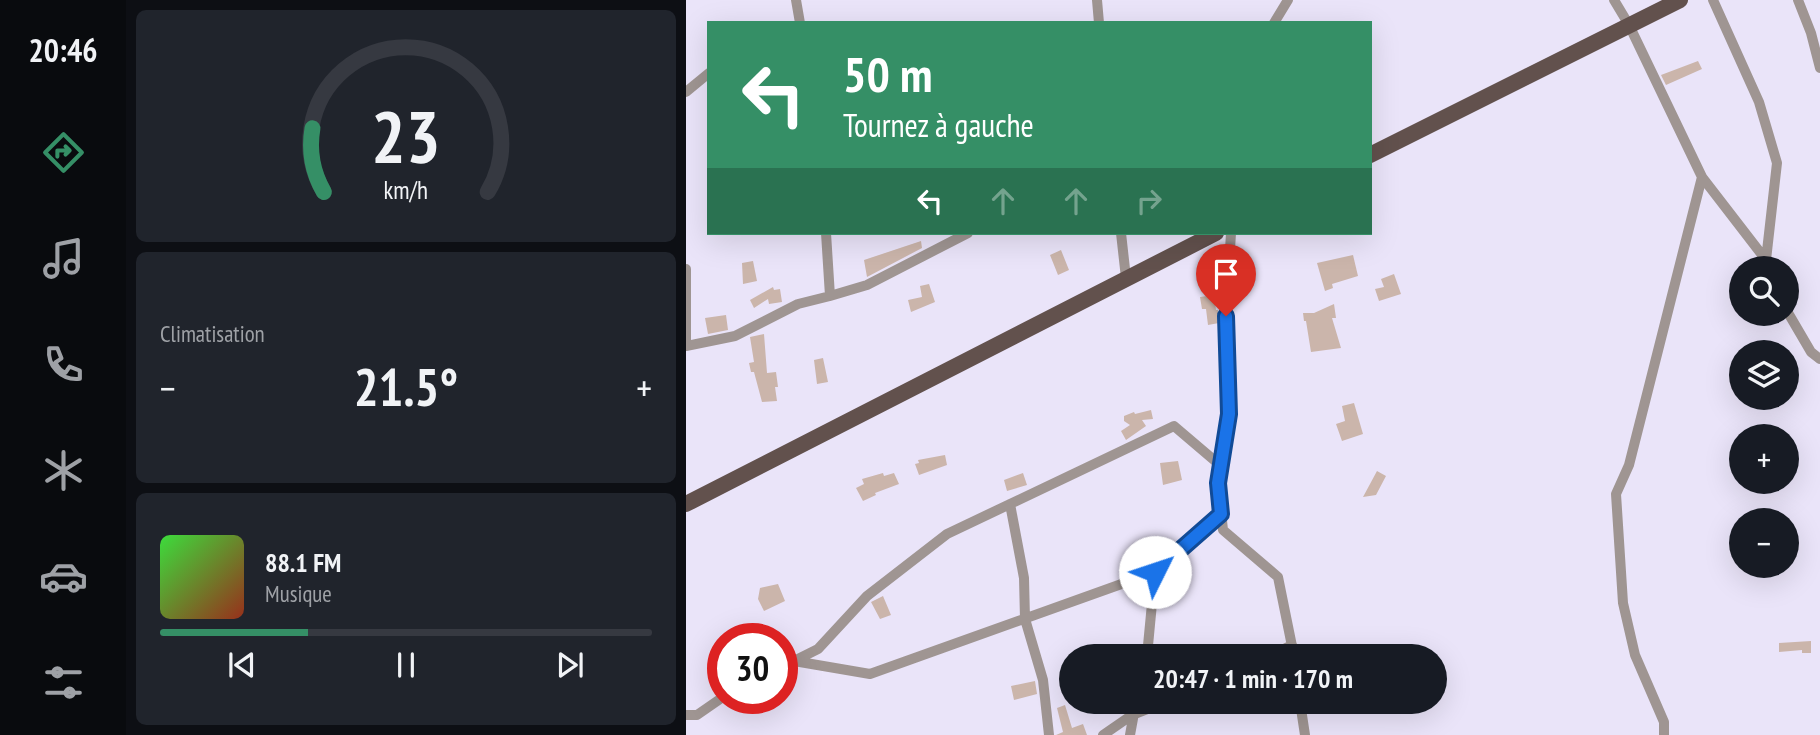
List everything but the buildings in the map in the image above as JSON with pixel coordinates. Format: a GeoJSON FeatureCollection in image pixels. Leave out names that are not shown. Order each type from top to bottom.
{"type":"FeatureCollection","features":[{"type":"Feature","properties":{"kind":"main road"},"geometry":{"type":"LineString","coordinates":[[1372,154],[1680,0]]}},
{"type":"Feature","properties":{"kind":"main road"},"geometry":{"type":"LineString","coordinates":[[686,504],[1212,235]]}},
{"type":"Feature","properties":{"kind":"street"},"geometry":{"type":"LineString","coordinates":[[796,0],[800,21]]}},
{"type":"Feature","properties":{"kind":"street"},"geometry":{"type":"LineString","coordinates":[[1097,0],[1099,21]]}},
{"type":"Feature","properties":{"kind":"street"},"geometry":{"type":"LineString","coordinates":[[1274,21],[1288,0]]}},
{"type":"Feature","properties":{"kind":"street"},"geometry":{"type":"LineString","coordinates":[[1614,0],[1629,25],[1702,177],[1761,256]]}},
{"type":"Feature","properties":{"kind":"street"},"geometry":{"type":"LineString","coordinates":[[1713,0],[1759,102],[1777,163],[1768,256]]}},
{"type":"Feature","properties":{"kind":"street"},"geometry":{"type":"LineString","coordinates":[[1798,0],[1811,33],[1820,68]]}},
{"type":"Feature","properties":{"kind":"street"},"geometry":{"type":"LineString","coordinates":[[686,92],[707,75]]}},
{"type":"Feature","properties":{"kind":"street"},"geometry":{"type":"LineString","coordinates":[[1664,735],[1664,722],[1635,655],[1623,603],[1616,494],[1629,465],[1702,177]]}},
{"type":"Feature","properties":{"kind":"street"},"geometry":{"type":"LineString","coordinates":[[826,235],[831,296]]}},
{"type":"Feature","properties":{"kind":"street"},"geometry":{"type":"LineString","coordinates":[[686,269],[686,346],[735,335],[798,304],[867,285],[964,235]]}},
{"type":"Feature","properties":{"kind":"street"},"geometry":{"type":"LineString","coordinates":[[1121,235],[1126,278]]}},
{"type":"Feature","properties":{"kind":"street"},"geometry":{"type":"LineString","coordinates":[[1231,235],[1226,316],[1229,414],[1218,483],[1223,530],[1278,577],[1292,644]]}},
{"type":"Feature","properties":{"kind":"street"},"geometry":{"type":"LineString","coordinates":[[1796,326],[1811,352],[1820,359]]}},
{"type":"Feature","properties":{"kind":"street"},"geometry":{"type":"LineString","coordinates":[[798,659],[818,649],[867,596],[947,534],[1174,426],[1221,466]]}},
{"type":"Feature","properties":{"kind":"street"},"geometry":{"type":"LineString","coordinates":[[1010,504],[1024,578],[1025,619],[1043,680],[1049,735]]}},
{"type":"Feature","properties":{"kind":"street"},"geometry":{"type":"LineString","coordinates":[[798,662],[870,674],[1155,572],[1221,514]]}},
{"type":"Feature","properties":{"kind":"street"},"geometry":{"type":"LineString","coordinates":[[1148,644],[1155,572]]}},
{"type":"Feature","properties":{"kind":"street"},"geometry":{"type":"LineString","coordinates":[[686,715],[696,715],[707,708]]}},
{"type":"Feature","properties":{"kind":"street"},"geometry":{"type":"LineString","coordinates":[[1302,714],[1305,735]]}},
{"type":"Feature","properties":{"kind":"street"},"geometry":{"type":"LineString","coordinates":[[1103,735],[1132,715]]}},
{"type":"Feature","properties":{"kind":"street"},"geometry":{"type":"LineString","coordinates":[[1130,735],[1132,715]]}},
{"type":"Feature","properties":{"kind":"route"},"geometry":{"type":"LineString","coordinates":[[1155,572],[1221,514],[1218,483],[1229,414],[1226,316]]}}]}
